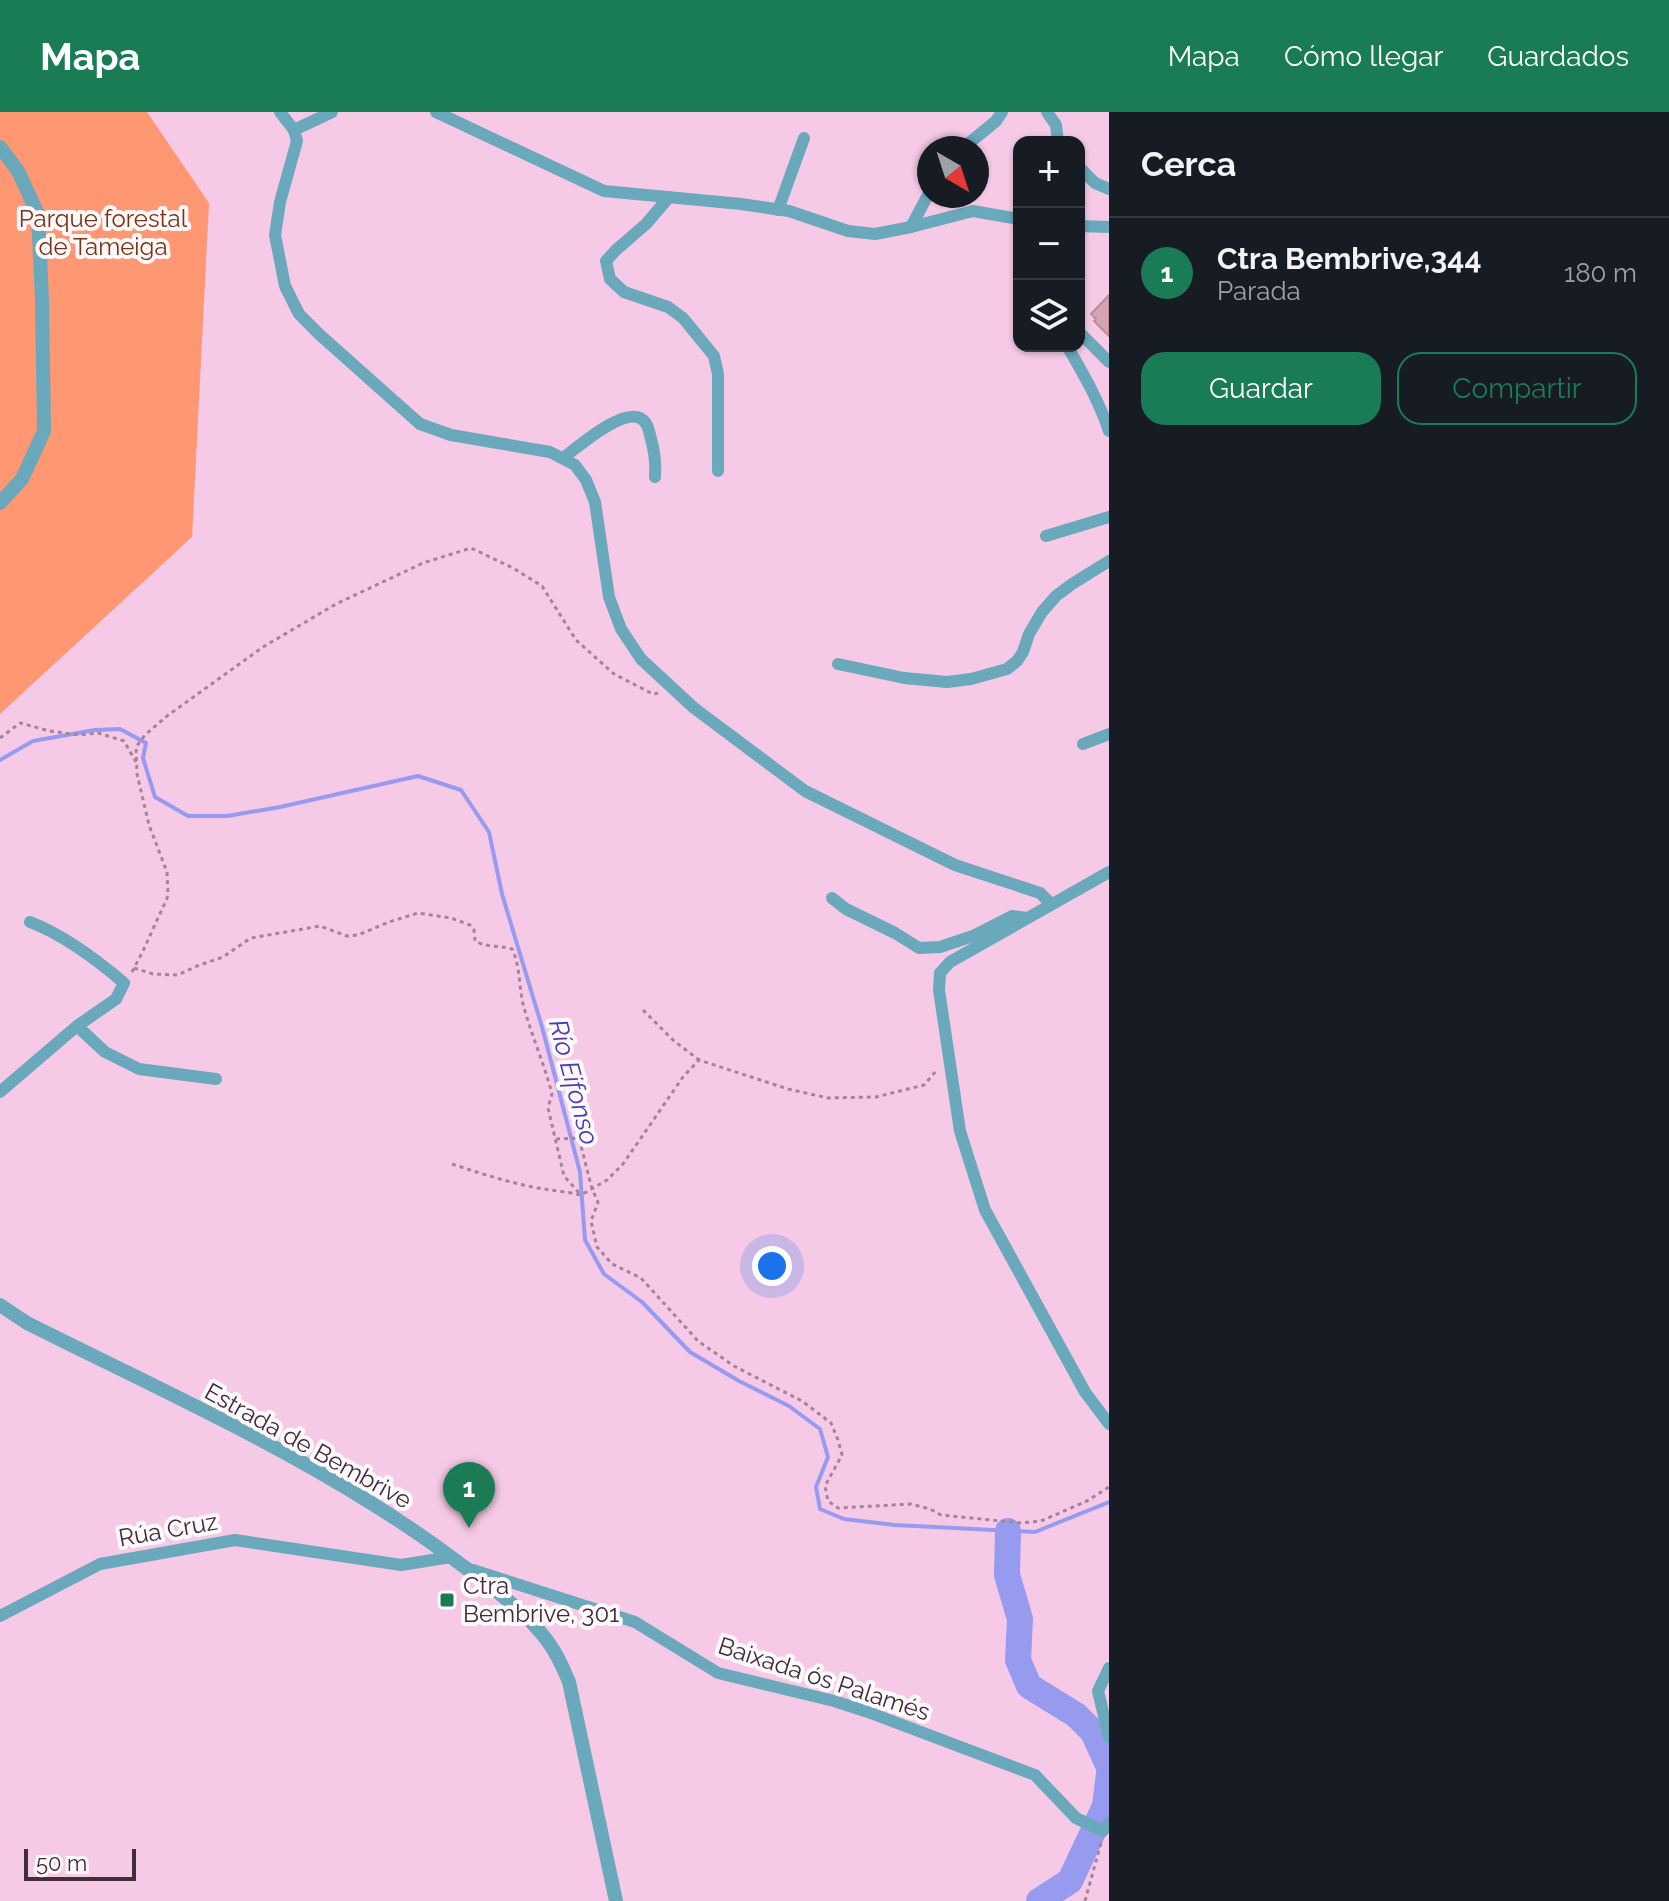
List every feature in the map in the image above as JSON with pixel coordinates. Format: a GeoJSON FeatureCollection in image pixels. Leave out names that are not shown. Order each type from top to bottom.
{"type":"FeatureCollection","features":[{"type":"Feature","properties":{"kind":"street"},"geometry":{"type":"LineString","coordinates":[[280,112],[294,130],[297,141],[280,202],[275,235],[285,286],[299,314],[420,424],[451,435],[550,452],[575,465],[586,480],[595,502],[609,597],[621,629],[641,659],[694,708],[805,791],[955,865],[1040,893],[1051,904]]}},
{"type":"Feature","properties":{"kind":"street"},"geometry":{"type":"LineString","coordinates":[[294,130],[332,112]]}},
{"type":"Feature","properties":{"kind":"street"},"geometry":{"type":"LineString","coordinates":[[436,112],[604,191],[789,211],[848,231],[875,234],[973,211],[1013,218]]}},
{"type":"Feature","properties":{"kind":"street"},"geometry":{"type":"LineString","coordinates":[[978,136],[1002,112]]}},
{"type":"Feature","properties":{"kind":"street"},"geometry":{"type":"LineString","coordinates":[[1047,112],[1056,125],[1058,136]]}},
{"type":"Feature","properties":{"kind":"street"},"geometry":{"type":"LineString","coordinates":[[778,210],[804,138]]}},
{"type":"Feature","properties":{"kind":"street"},"geometry":{"type":"LineString","coordinates":[[0,147],[18,171],[38,214],[44,431],[22,479],[0,503]]}},
{"type":"Feature","properties":{"kind":"street"},"geometry":{"type":"LineString","coordinates":[[1085,173],[1095,183],[1109,189]]}},
{"type":"Feature","properties":{"kind":"street"},"geometry":{"type":"LineString","coordinates":[[669,197],[646,224],[606,261],[610,279],[624,292],[668,307],[683,318],[714,356],[718,374],[718,471]]}},
{"type":"Feature","properties":{"kind":"street"},"geometry":{"type":"LineString","coordinates":[[911,227],[921,208]]}},
{"type":"Feature","properties":{"kind":"street"},"geometry":{"type":"LineString","coordinates":[[1085,226],[1109,227]]}},
{"type":"Feature","properties":{"kind":"street"},"geometry":{"type":"LineString","coordinates":[[1085,338],[1109,362]]}},
{"type":"Feature","properties":{"kind":"street"},"geometry":{"type":"LineString","coordinates":[[1071,352],[1107,415],[1109,431]]}},
{"type":"Feature","properties":{"kind":"street"},"geometry":{"type":"LineString","coordinates":[[563,458],[611,423],[630,416],[640,418],[648,425],[656,460],[655,477]]}},
{"type":"Feature","properties":{"kind":"street"},"geometry":{"type":"LineString","coordinates":[[1046,536],[1109,517]]}},
{"type":"Feature","properties":{"kind":"street"},"geometry":{"type":"LineString","coordinates":[[838,664],[904,678],[947,682],[1007,669],[1017,661],[1042,612],[1056,596],[1109,561]]}},
{"type":"Feature","properties":{"kind":"street"},"geometry":{"type":"LineString","coordinates":[[1083,744],[1109,734]]}},
{"type":"Feature","properties":{"kind":"street"},"geometry":{"type":"LineString","coordinates":[[1109,872],[950,962],[940,973],[939,990],[960,1131],[985,1210],[1085,1392],[1109,1424]]}},
{"type":"Feature","properties":{"kind":"street"},"geometry":{"type":"LineString","coordinates":[[832,898],[846,909],[919,948],[951,944],[1012,916],[1027,918]]}},
{"type":"Feature","properties":{"kind":"street"},"geometry":{"type":"LineString","coordinates":[[0,1092],[77,1026],[116,999],[124,983],[52,930],[30,922]]}},
{"type":"Feature","properties":{"kind":"street"},"geometry":{"type":"LineString","coordinates":[[77,1026],[105,1052],[139,1069],[216,1079]]}},
{"type":"Feature","properties":{"kind":"street","name":"Estrada de Bembrive"},"geometry":{"type":"LineString","coordinates":[[0,1305],[27,1323],[282,1452],[363,1498],[451,1557],[507,1600],[538,1629],[557,1655],[573,1699],[616,1901]]}},
{"type":"Feature","properties":{"kind":"street","name":"Rúa Cruz"},"geometry":{"type":"LineString","coordinates":[[0,1616],[100,1564],[235,1540],[401,1565],[451,1557]]}},
{"type":"Feature","properties":{"kind":"street","name":"Baixada ós Palamés"},"geometry":{"type":"LineString","coordinates":[[465,1568],[635,1622],[718,1673],[857,1708],[1035,1775],[1076,1818],[1105,1828]]}},
{"type":"Feature","properties":{"kind":"street"},"geometry":{"type":"LineString","coordinates":[[1109,1668],[1098,1691],[1109,1737]]}},
{"type":"Feature","properties":{"kind":"path"},"geometry":{"type":"LineString","coordinates":[[124,983],[168,896],[167,872],[149,825],[137,774],[136,747],[167,716],[263,647],[336,604],[423,563],[471,548],[542,586],[576,640],[614,674],[653,694],[675,690]]}},
{"type":"Feature","properties":{"kind":"path"},"geometry":{"type":"LineString","coordinates":[[0,738],[20,723],[79,735],[98,733],[124,741],[137,762]]}},
{"type":"Feature","properties":{"kind":"path"},"geometry":{"type":"LineString","coordinates":[[134,968],[153,974],[178,975],[223,957],[251,938],[320,926],[347,936],[358,935],[418,913],[451,918],[470,925],[475,941],[483,946],[512,949],[517,959],[523,1005],[552,1094],[548,1108],[564,1176],[581,1195]]}},
{"type":"Feature","properties":{"kind":"path"},"geometry":{"type":"LineString","coordinates":[[643,1010],[699,1060],[788,1089],[828,1098],[876,1097],[924,1085],[936,1072],[936,1059]]}},
{"type":"Feature","properties":{"kind":"path"},"geometry":{"type":"LineString","coordinates":[[452,1164],[491,1177],[581,1195],[607,1180],[623,1164],[683,1077],[699,1060]]}},
{"type":"Feature","properties":{"kind":"path"},"geometry":{"type":"LineString","coordinates":[[556,1139],[579,1138],[598,1202],[591,1221],[597,1247],[612,1264],[641,1278],[698,1341],[734,1366],[802,1401],[831,1423],[842,1455],[825,1486],[828,1501],[838,1508],[911,1504],[941,1515],[1021,1523],[1041,1521],[1087,1501],[1109,1487]]}},
{"type":"Feature","properties":{"kind":"path"},"geometry":{"type":"LineString","coordinates":[[1085,1901],[1105,1828]]}},
{"type":"Feature","properties":{"kind":"green space","name":"Parque forestal de Tameiga"},"geometry":{"type":"Polygon","coordinates":[[[0,112],[147,112],[209,203],[192,537],[0,714],[0,112]]]}},
{"type":"Feature","properties":{"kind":"building"},"geometry":{"type":"Polygon","coordinates":[[[1109,295],[1109,336],[1091,314],[1109,295]]]}},
{"type":"Feature","properties":{"kind":"waterway","name":"Río Eifonso"},"geometry":{"type":"LineString","coordinates":[[0,760],[33,741],[95,730],[120,729],[146,743],[143,758],[155,797],[188,816],[227,816],[280,807],[418,776],[461,790],[489,832],[502,894],[542,1027],[580,1172],[585,1240],[604,1274],[642,1302],[690,1352],[789,1406],[820,1429],[828,1457],[816,1487],[820,1509],[844,1519],[895,1525],[1035,1532],[1109,1502]]}},
{"type":"Feature","properties":{"kind":"waterway"},"geometry":{"type":"LineString","coordinates":[[1008,1531],[1007,1575],[1020,1619],[1018,1660],[1029,1686],[1076,1715],[1093,1732],[1109,1767]]}},
{"type":"Feature","properties":{"kind":"waterway"},"geometry":{"type":"LineString","coordinates":[[1039,1901],[1070,1881],[1105,1806],[1109,1774]]}},
{"type":"Feature","properties":{"kind":"place","name":"Ctra Bembrive,344"},"geometry":{"type":"Point","coordinates":[469,1528]}},
{"type":"Feature","properties":{"kind":"place","name":"Ctra Bembrive, 301"},"geometry":{"type":"Point","coordinates":[447,1600]}}]}
